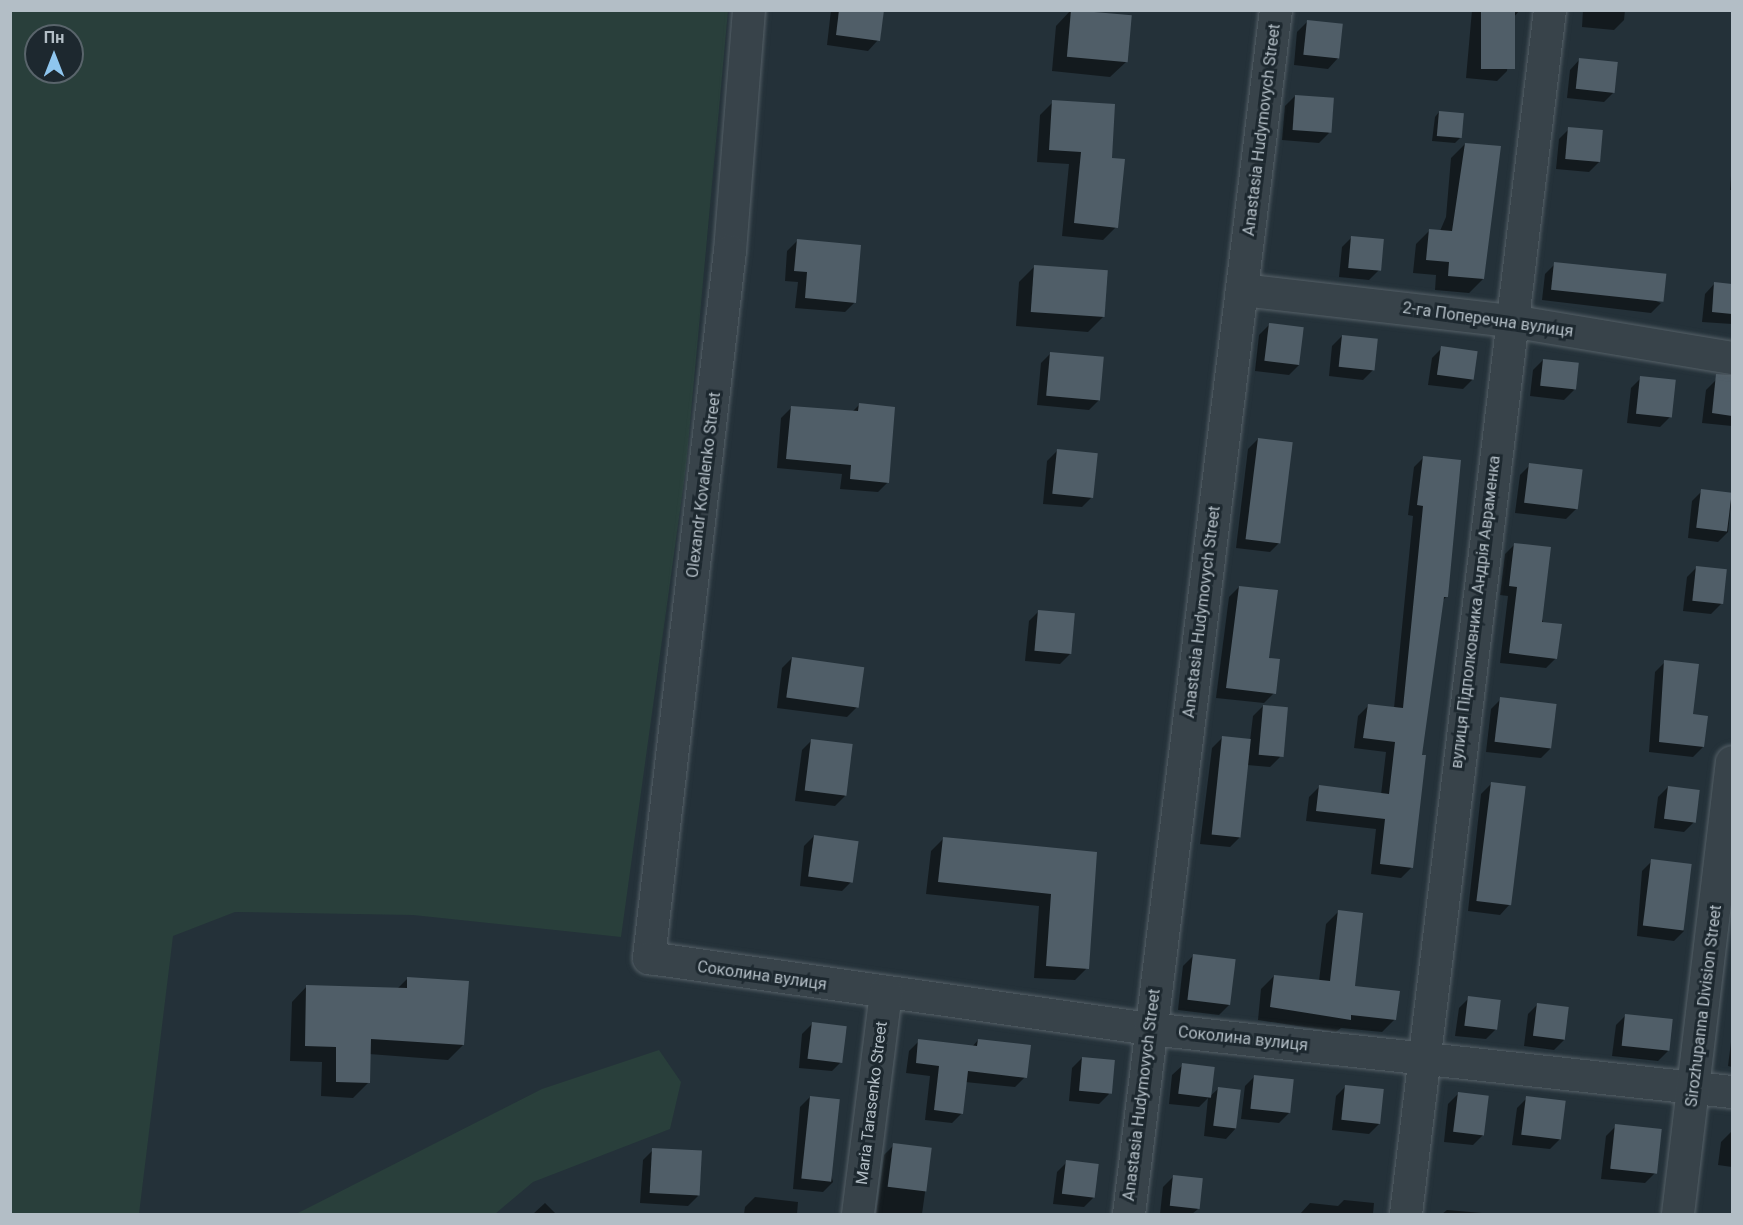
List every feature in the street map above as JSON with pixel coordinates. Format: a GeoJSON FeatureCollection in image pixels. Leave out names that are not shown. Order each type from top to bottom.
{"type":"FeatureCollection","features":[{"type":"Feature","properties":{"kind":"street","name":"Olexandr Kovalenko Street"},"geometry":{"type":"LineString","coordinates":[[649,958],[730,251],[749,10]]}},
{"type":"Feature","properties":{"kind":"street","name":"Anastasia Hudymovych Street"},"geometry":{"type":"LineString","coordinates":[[1129,1215],[1276,10]]}},
{"type":"Feature","properties":{"kind":"street","name":"вулиця Підполковника Андрія Авраменка"},"geometry":{"type":"LineString","coordinates":[[1406,1215],[1421,1058],[1550,10]]}},
{"type":"Feature","properties":{"kind":"street","name":"2-га Поперечна вулиця"},"geometry":{"type":"LineString","coordinates":[[1242,290],[1511,321],[1732,358]]}},
{"type":"Feature","properties":{"kind":"street","name":"Sirozhupanna Division Street"},"geometry":{"type":"LineString","coordinates":[[1678,1215],[1732,762]]}},
{"type":"Feature","properties":{"kind":"street","name":"Соколина вулиця"},"geometry":{"type":"LineString","coordinates":[[649,958],[1150,1029],[1732,1092]]}},
{"type":"Feature","properties":{"kind":"street","name":"Maria Tarasenko Street"},"geometry":{"type":"LineString","coordinates":[[858,1215],[886,992]]}},
{"type":"Feature","properties":{"kind":"green space"},"geometry":{"type":"Polygon","coordinates":[[[10,11],[728,11],[686,467],[621,937],[413,915],[235,912],[173,936],[139,1214],[11,1214],[10,11]]]}},
{"type":"Feature","properties":{"kind":"green space"},"geometry":{"type":"Polygon","coordinates":[[[659,1050],[681,1082],[670,1129],[533,1182],[495,1214],[296,1214],[542,1089],[659,1050]]]}},
{"type":"Feature","properties":{"kind":"building"},"geometry":{"type":"Polygon","coordinates":[[[839,10],[884,10],[880,41],[836,35],[839,10]]]}},
{"type":"Feature","properties":{"kind":"building"},"geometry":{"type":"Polygon","coordinates":[[[1071,10],[1132,15],[1128,62],[1067,57],[1071,10]]]}},
{"type":"Feature","properties":{"kind":"building"},"geometry":{"type":"Polygon","coordinates":[[[1481,10],[1515,10],[1515,69],[1481,69],[1481,10]]]}},
{"type":"Feature","properties":{"kind":"building"},"geometry":{"type":"Polygon","coordinates":[[[1307,20],[1343,24],[1339,59],[1303,55],[1307,20]]]}},
{"type":"Feature","properties":{"kind":"building"},"geometry":{"type":"Polygon","coordinates":[[[1579,58],[1618,62],[1615,93],[1576,89],[1579,58]]]}},
{"type":"Feature","properties":{"kind":"building"},"geometry":{"type":"Polygon","coordinates":[[[1295,95],[1334,98],[1331,133],[1293,130],[1295,95]]]}},
{"type":"Feature","properties":{"kind":"building"},"geometry":{"type":"Polygon","coordinates":[[[1052,100],[1115,104],[1112,158],[1125,159],[1118,228],[1074,223],[1081,152],[1049,150],[1052,100]]]}},
{"type":"Feature","properties":{"kind":"building"},"geometry":{"type":"Polygon","coordinates":[[[1439,111],[1464,113],[1462,138],[1437,136],[1439,111]]]}},
{"type":"Feature","properties":{"kind":"building"},"geometry":{"type":"Polygon","coordinates":[[[1568,127],[1603,130],[1600,162],[1565,159],[1568,127]]]}},
{"type":"Feature","properties":{"kind":"building"},"geometry":{"type":"Polygon","coordinates":[[[1465,143],[1501,146],[1484,279],[1448,276],[1449,262],[1426,260],[1429,229],[1452,231],[1465,143]]]}},
{"type":"Feature","properties":{"kind":"building"},"geometry":{"type":"Polygon","coordinates":[[[1351,236],[1384,239],[1381,271],[1348,268],[1351,236]]]}},
{"type":"Feature","properties":{"kind":"building"},"geometry":{"type":"Polygon","coordinates":[[[797,239],[861,245],[856,303],[805,298],[807,272],[794,271],[797,239]]]}},
{"type":"Feature","properties":{"kind":"building"},"geometry":{"type":"Polygon","coordinates":[[[1554,262],[1666,274],[1663,302],[1551,290],[1554,262]]]}},
{"type":"Feature","properties":{"kind":"building"},"geometry":{"type":"Polygon","coordinates":[[[1034,265],[1108,270],[1105,317],[1031,312],[1034,265]]]}},
{"type":"Feature","properties":{"kind":"building"},"geometry":{"type":"Polygon","coordinates":[[[1714,282],[1732,284],[1732,314],[1712,312],[1714,282]]]}},
{"type":"Feature","properties":{"kind":"building"},"geometry":{"type":"Polygon","coordinates":[[[1269,323],[1304,327],[1299,365],[1264,361],[1269,323]]]}},
{"type":"Feature","properties":{"kind":"building"},"geometry":{"type":"Polygon","coordinates":[[[1342,335],[1378,339],[1374,371],[1339,367],[1342,335]]]}},
{"type":"Feature","properties":{"kind":"building"},"geometry":{"type":"Polygon","coordinates":[[[1441,346],[1478,351],[1474,380],[1437,375],[1441,346]]]}},
{"type":"Feature","properties":{"kind":"building"},"geometry":{"type":"Polygon","coordinates":[[[1050,352],[1104,357],[1100,401],[1046,396],[1050,352]]]}},
{"type":"Feature","properties":{"kind":"building"},"geometry":{"type":"Polygon","coordinates":[[[1543,359],[1579,363],[1576,390],[1540,386],[1543,359]]]}},
{"type":"Feature","properties":{"kind":"building"},"geometry":{"type":"Polygon","coordinates":[[[1716,374],[1732,375],[1732,416],[1712,413],[1716,374]]]}},
{"type":"Feature","properties":{"kind":"building"},"geometry":{"type":"Polygon","coordinates":[[[1640,376],[1676,380],[1672,418],[1636,414],[1640,376]]]}},
{"type":"Feature","properties":{"kind":"building"},"geometry":{"type":"Polygon","coordinates":[[[859,403],[895,407],[889,483],[850,479],[851,465],[786,459],[791,406],[858,411],[859,403]]]}},
{"type":"Feature","properties":{"kind":"building"},"geometry":{"type":"Polygon","coordinates":[[[1258,438],[1293,442],[1280,544],[1246,539],[1258,438]]]}},
{"type":"Feature","properties":{"kind":"building"},"geometry":{"type":"Polygon","coordinates":[[[1057,449],[1098,453],[1093,498],[1052,494],[1057,449]]]}},
{"type":"Feature","properties":{"kind":"building"},"geometry":{"type":"Polygon","coordinates":[[[1423,456],[1461,460],[1448,597],[1444,597],[1422,755],[1426,755],[1413,868],[1380,864],[1385,819],[1316,811],[1319,785],[1389,794],[1395,742],[1363,738],[1368,704],[1403,708],[1423,506],[1417,505],[1423,456]]]}},
{"type":"Feature","properties":{"kind":"building"},"geometry":{"type":"Polygon","coordinates":[[[1529,463],[1583,470],[1578,509],[1524,503],[1529,463]]]}},
{"type":"Feature","properties":{"kind":"building"},"geometry":{"type":"Polygon","coordinates":[[[1701,489],[1732,493],[1727,531],[1696,528],[1701,489]]]}},
{"type":"Feature","properties":{"kind":"building"},"geometry":{"type":"Polygon","coordinates":[[[1514,543],[1551,547],[1542,622],[1562,624],[1557,659],[1509,653],[1517,587],[1509,586],[1514,543]]]}},
{"type":"Feature","properties":{"kind":"building"},"geometry":{"type":"Polygon","coordinates":[[[1696,566],[1727,569],[1723,604],[1692,601],[1696,566]]]}},
{"type":"Feature","properties":{"kind":"building"},"geometry":{"type":"Polygon","coordinates":[[[1239,586],[1278,590],[1269,658],[1280,659],[1276,694],[1226,688],[1239,586]]]}},
{"type":"Feature","properties":{"kind":"building"},"geometry":{"type":"Polygon","coordinates":[[[1038,610],[1075,613],[1071,654],[1034,651],[1038,610]]]}},
{"type":"Feature","properties":{"kind":"building"},"geometry":{"type":"Polygon","coordinates":[[[792,657],[864,667],[859,708],[786,698],[792,657]]]}},
{"type":"Feature","properties":{"kind":"building"},"geometry":{"type":"Polygon","coordinates":[[[1664,660],[1699,664],[1693,714],[1708,716],[1704,747],[1659,742],[1664,660]]]}},
{"type":"Feature","properties":{"kind":"building"},"geometry":{"type":"Polygon","coordinates":[[[1500,697],[1557,704],[1551,749],[1495,742],[1500,697]]]}},
{"type":"Feature","properties":{"kind":"building"},"geometry":{"type":"Polygon","coordinates":[[[1263,705],[1288,707],[1284,757],[1259,755],[1263,705]]]}},
{"type":"Feature","properties":{"kind":"building"},"geometry":{"type":"Polygon","coordinates":[[[1222,736],[1251,739],[1240,837],[1212,834],[1222,736]]]}},
{"type":"Feature","properties":{"kind":"building"},"geometry":{"type":"Polygon","coordinates":[[[811,739],[853,744],[846,796],[805,791],[811,739]]]}},
{"type":"Feature","properties":{"kind":"building"},"geometry":{"type":"Polygon","coordinates":[[[1491,782],[1526,786],[1511,905],[1476,901],[1491,782]]]}},
{"type":"Feature","properties":{"kind":"building"},"geometry":{"type":"Polygon","coordinates":[[[1668,786],[1700,790],[1696,823],[1664,819],[1668,786]]]}},
{"type":"Feature","properties":{"kind":"building"},"geometry":{"type":"Polygon","coordinates":[[[814,835],[859,841],[853,883],[808,877],[814,835]]]}},
{"type":"Feature","properties":{"kind":"building"},"geometry":{"type":"Polygon","coordinates":[[[943,837],[1097,852],[1089,969],[1046,966],[1051,894],[938,882],[943,837]]]}},
{"type":"Feature","properties":{"kind":"building"},"geometry":{"type":"Polygon","coordinates":[[[1651,859],[1692,864],[1684,930],[1643,926],[1651,859]]]}},
{"type":"Feature","properties":{"kind":"building"},"geometry":{"type":"Polygon","coordinates":[[[1338,910],[1363,913],[1355,986],[1400,991],[1396,1020],[1351,1015],[1351,1020],[1270,1007],[1274,975],[1330,981],[1338,910]]]}},
{"type":"Feature","properties":{"kind":"building"},"geometry":{"type":"Polygon","coordinates":[[[1193,954],[1236,959],[1230,1005],[1187,1000],[1193,954]]]}},
{"type":"Feature","properties":{"kind":"building"},"geometry":{"type":"Polygon","coordinates":[[[407,977],[469,981],[464,1045],[371,1039],[370,1083],[336,1082],[336,1047],[305,1046],[306,985],[407,988],[407,977]]]}},
{"type":"Feature","properties":{"kind":"building"},"geometry":{"type":"Polygon","coordinates":[[[1468,996],[1501,1000],[1497,1030],[1464,1026],[1468,996]]]}},
{"type":"Feature","properties":{"kind":"building"},"geometry":{"type":"Polygon","coordinates":[[[1537,1003],[1569,1007],[1565,1040],[1533,1036],[1537,1003]]]}},
{"type":"Feature","properties":{"kind":"building"},"geometry":{"type":"Polygon","coordinates":[[[1625,1014],[1673,1019],[1669,1051],[1622,1046],[1625,1014]]]}},
{"type":"Feature","properties":{"kind":"building"},"geometry":{"type":"Polygon","coordinates":[[[812,1022],[847,1026],[842,1063],[807,1059],[812,1022]]]}},
{"type":"Feature","properties":{"kind":"building"},"geometry":{"type":"Polygon","coordinates":[[[918,1039],[977,1046],[978,1039],[1031,1045],[1027,1078],[968,1071],[963,1114],[934,1110],[939,1066],[916,1063],[918,1039]]]}},
{"type":"Feature","properties":{"kind":"building"},"geometry":{"type":"Polygon","coordinates":[[[1082,1057],[1115,1060],[1112,1094],[1079,1091],[1082,1057]]]}},
{"type":"Feature","properties":{"kind":"building"},"geometry":{"type":"Polygon","coordinates":[[[1182,1063],[1215,1067],[1211,1098],[1178,1094],[1182,1063]]]}},
{"type":"Feature","properties":{"kind":"building"},"geometry":{"type":"Polygon","coordinates":[[[1254,1075],[1294,1079],[1290,1113],[1250,1109],[1254,1075]]]}},
{"type":"Feature","properties":{"kind":"building"},"geometry":{"type":"Polygon","coordinates":[[[1345,1085],[1384,1089],[1380,1124],[1341,1120],[1345,1085]]]}},
{"type":"Feature","properties":{"kind":"building"},"geometry":{"type":"Polygon","coordinates":[[[1218,1087],[1241,1090],[1236,1129],[1213,1126],[1218,1087]]]}},
{"type":"Feature","properties":{"kind":"building"},"geometry":{"type":"Polygon","coordinates":[[[1458,1092],[1489,1096],[1484,1135],[1453,1132],[1458,1092]]]}},
{"type":"Feature","properties":{"kind":"building"},"geometry":{"type":"Polygon","coordinates":[[[810,1096],[840,1099],[831,1182],[801,1179],[810,1096]]]}},
{"type":"Feature","properties":{"kind":"building"},"geometry":{"type":"Polygon","coordinates":[[[1526,1096],[1566,1101],[1561,1140],[1521,1135],[1526,1096]]]}},
{"type":"Feature","properties":{"kind":"building"},"geometry":{"type":"Polygon","coordinates":[[[1615,1124],[1662,1129],[1657,1174],[1610,1169],[1615,1124]]]}},
{"type":"Feature","properties":{"kind":"building"},"geometry":{"type":"Polygon","coordinates":[[[893,1143],[932,1148],[926,1191],[888,1187],[893,1143]]]}},
{"type":"Feature","properties":{"kind":"building"},"geometry":{"type":"Polygon","coordinates":[[[652,1148],[702,1151],[700,1196],[650,1193],[652,1148]]]}},
{"type":"Feature","properties":{"kind":"building"},"geometry":{"type":"Polygon","coordinates":[[[1066,1160],[1099,1164],[1095,1198],[1062,1194],[1066,1160]]]}},
{"type":"Feature","properties":{"kind":"building"},"geometry":{"type":"Polygon","coordinates":[[[1173,1175],[1203,1178],[1200,1209],[1170,1206],[1173,1175]]]}}]}
